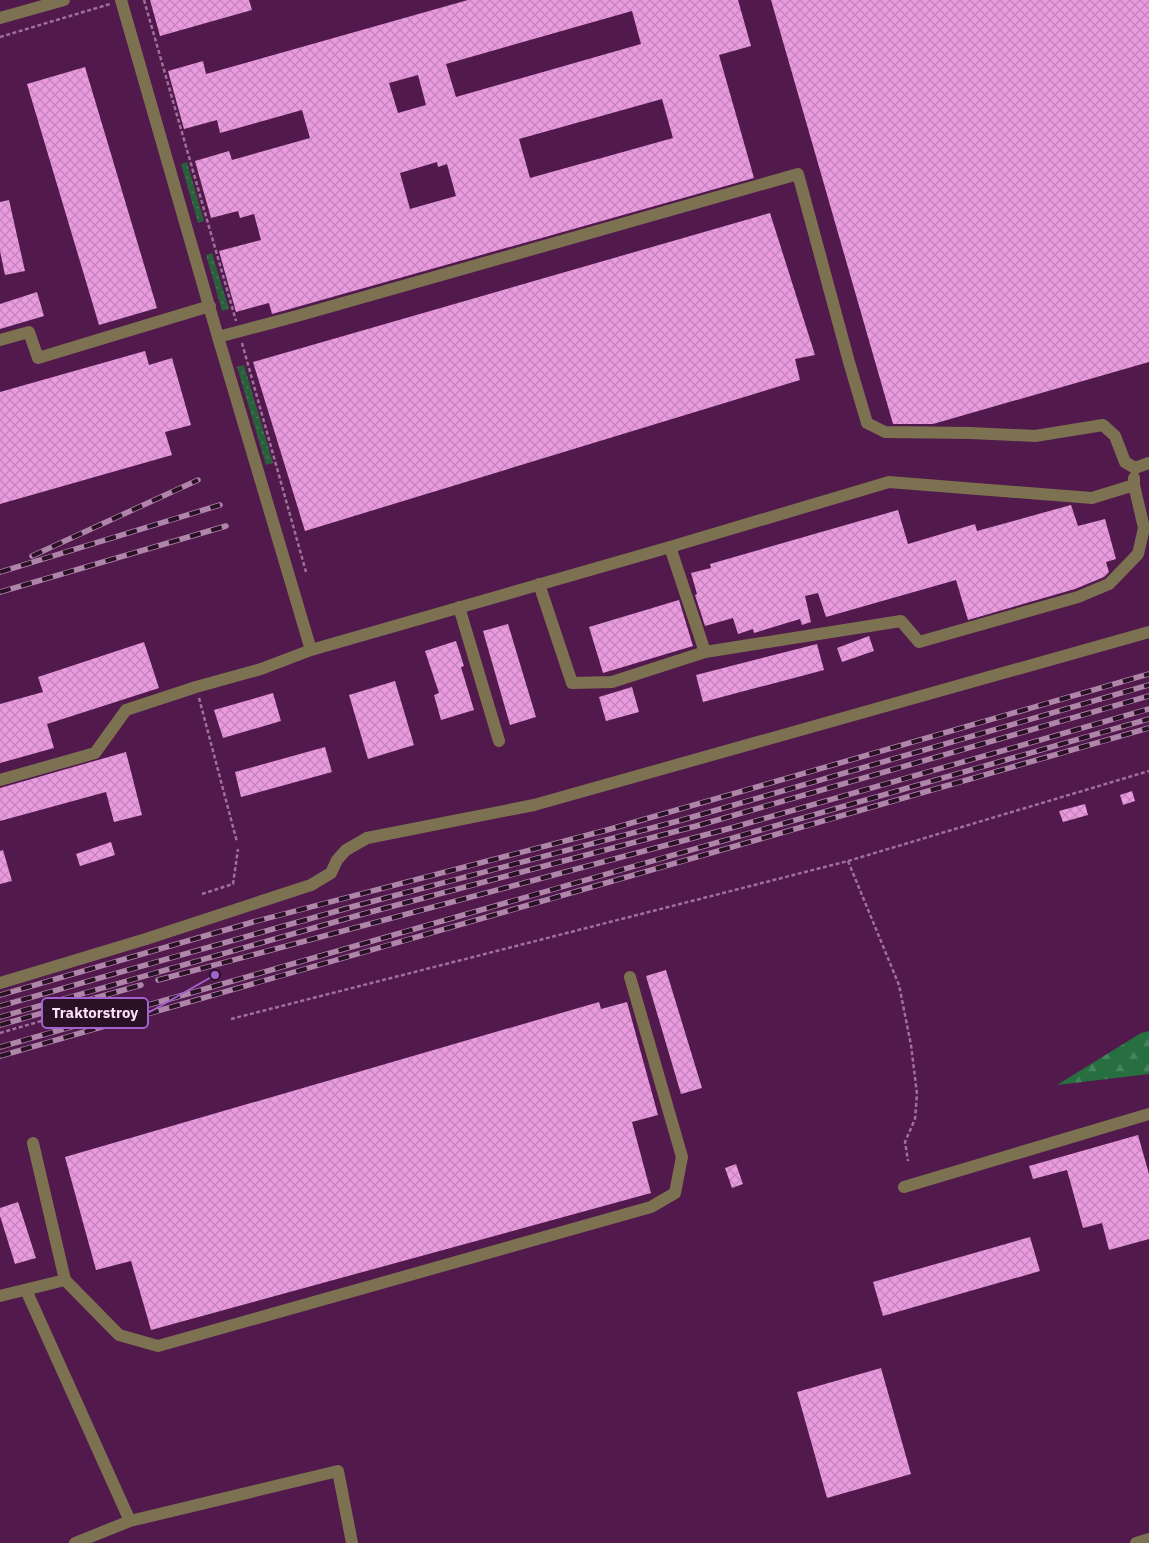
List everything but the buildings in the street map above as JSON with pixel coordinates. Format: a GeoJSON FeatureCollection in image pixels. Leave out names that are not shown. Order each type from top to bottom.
{"type":"FeatureCollection","features":[{"type":"Feature","properties":{"kind":"lane"},"geometry":{"type":"LineString","coordinates":[[0,18],[64,0]]}},
{"type":"Feature","properties":{"kind":"lane"},"geometry":{"type":"LineString","coordinates":[[122,0],[218,337],[311,650]]}},
{"type":"Feature","properties":{"kind":"lane"},"geometry":{"type":"LineString","coordinates":[[218,337],[798,174],[867,423],[885,432],[1035,436],[1102,425],[1115,436],[1126,462],[1135,468],[1149,464]]}},
{"type":"Feature","properties":{"kind":"lane"},"geometry":{"type":"LineString","coordinates":[[0,340],[29,332],[38,358],[210,306]]}},
{"type":"Feature","properties":{"kind":"lane"},"geometry":{"type":"LineString","coordinates":[[539,584],[572,683],[612,682],[705,652],[901,621],[919,642],[1078,597],[1109,584],[1138,554],[1144,528],[1134,485],[1135,468]]}},
{"type":"Feature","properties":{"kind":"lane"},"geometry":{"type":"LineString","coordinates":[[0,780],[95,753],[126,710],[196,687],[261,669],[311,650],[889,482],[1092,498],[1134,485]]}},
{"type":"Feature","properties":{"kind":"lane"},"geometry":{"type":"LineString","coordinates":[[670,547],[705,652]]}},
{"type":"Feature","properties":{"kind":"lane"},"geometry":{"type":"LineString","coordinates":[[459,607],[499,741]]}},
{"type":"Feature","properties":{"kind":"lane"},"geometry":{"type":"LineString","coordinates":[[0,983],[146,939],[311,885],[331,873],[337,860],[346,850],[367,838],[534,805],[1149,632]]}},
{"type":"Feature","properties":{"kind":"lane"},"geometry":{"type":"LineString","coordinates":[[33,1143],[65,1280],[119,1335],[158,1346],[651,1207],[675,1193],[682,1157],[630,977]]}},
{"type":"Feature","properties":{"kind":"lane"},"geometry":{"type":"LineString","coordinates":[[904,1187],[1149,1114]]}},
{"type":"Feature","properties":{"kind":"lane"},"geometry":{"type":"LineString","coordinates":[[0,1296],[65,1280]]}},
{"type":"Feature","properties":{"kind":"lane"},"geometry":{"type":"LineString","coordinates":[[26,1290],[130,1521]]}},
{"type":"Feature","properties":{"kind":"lane"},"geometry":{"type":"LineString","coordinates":[[75,1543],[130,1521],[338,1471],[352,1543]]}},
{"type":"Feature","properties":{"kind":"lane"},"geometry":{"type":"LineString","coordinates":[[1136,1543],[1149,1539]]}},
{"type":"Feature","properties":{"kind":"path"},"geometry":{"type":"LineString","coordinates":[[0,37],[122,0]]}},
{"type":"Feature","properties":{"kind":"path"},"geometry":{"type":"LineString","coordinates":[[144,0],[306,572]]}},
{"type":"Feature","properties":{"kind":"path"},"geometry":{"type":"LineString","coordinates":[[196,687],[237,842]]}},
{"type":"Feature","properties":{"kind":"path"},"geometry":{"type":"LineString","coordinates":[[230,1019],[848,861],[1149,772]]}},
{"type":"Feature","properties":{"kind":"path"},"geometry":{"type":"LineString","coordinates":[[202,894],[233,884],[238,849]]}},
{"type":"Feature","properties":{"kind":"path"},"geometry":{"type":"LineString","coordinates":[[848,861],[899,985],[911,1045],[917,1094],[915,1119],[904,1142],[908,1161]]}},
{"type":"Feature","properties":{"kind":"path"},"geometry":{"type":"LineString","coordinates":[[0,1033],[100,1004],[110,1005],[127,1001]]}},
{"type":"Feature","properties":{"kind":"green space"},"geometry":{"type":"Polygon","coordinates":[[[187,162],[204,221],[198,223],[181,164],[187,162]]]}},
{"type":"Feature","properties":{"kind":"green space"},"geometry":{"type":"Polygon","coordinates":[[[212,253],[229,309],[222,311],[206,255],[212,253]]]}},
{"type":"Feature","properties":{"kind":"green space"},"geometry":{"type":"Polygon","coordinates":[[[244,365],[273,463],[266,465],[237,367],[244,365]]]}},
{"type":"Feature","properties":{"kind":"green space"},"geometry":{"type":"Polygon","coordinates":[[[1149,1031],[1149,1074],[1057,1085],[1141,1033],[1149,1031]]]}},
{"type":"Feature","properties":{"kind":"railway"},"geometry":{"type":"LineString","coordinates":[[32,556],[198,480]]}},
{"type":"Feature","properties":{"kind":"railway"},"geometry":{"type":"LineString","coordinates":[[0,572],[220,505]]}},
{"type":"Feature","properties":{"kind":"railway"},"geometry":{"type":"LineString","coordinates":[[0,592],[226,526]]}},
{"type":"Feature","properties":{"kind":"railway"},"geometry":{"type":"LineString","coordinates":[[0,995],[253,922],[607,830],[1149,674]]}},
{"type":"Feature","properties":{"kind":"railway"},"geometry":{"type":"LineString","coordinates":[[0,1006],[355,906],[682,820],[1149,685]]}},
{"type":"Feature","properties":{"kind":"railway"},"geometry":{"type":"LineString","coordinates":[[0,1017],[363,914],[700,825],[1149,696]]}},
{"type":"Feature","properties":{"kind":"railway"},"geometry":{"type":"LineString","coordinates":[[158,980],[731,828],[1149,709]]}},
{"type":"Feature","properties":{"kind":"railway"},"geometry":{"type":"LineString","coordinates":[[0,1047],[1149,719]]}},
{"type":"Feature","properties":{"kind":"railway"},"geometry":{"type":"LineString","coordinates":[[0,1056],[1149,728]]}},
{"type":"Feature","properties":{"kind":"railway"},"geometry":{"type":"LineString","coordinates":[[0,1025],[141,985]]}},
{"type":"Feature","properties":{"kind":"place","name":"Traktorstroy"},"geometry":{"type":"Point","coordinates":[215,975]}}]}
